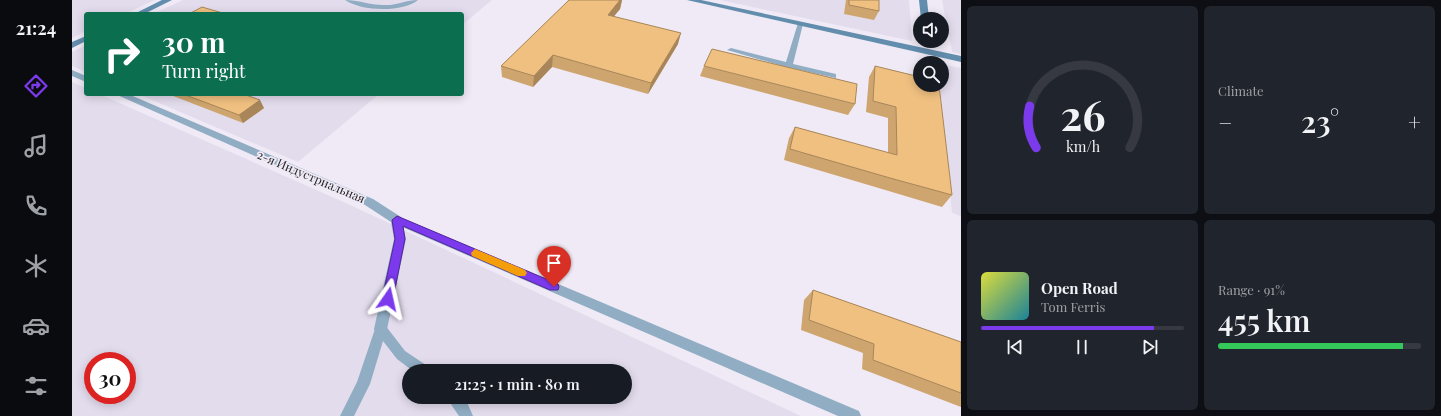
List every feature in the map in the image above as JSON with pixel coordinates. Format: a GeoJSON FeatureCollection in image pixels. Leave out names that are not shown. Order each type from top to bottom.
{"type":"FeatureCollection","features":[{"type":"Feature","properties":{"kind":"main road"},"geometry":{"type":"LineString","coordinates":[[142,12],[168,0]]}},
{"type":"Feature","properties":{"kind":"main road"},"geometry":{"type":"LineString","coordinates":[[691,0],[961,59]]}},
{"type":"Feature","properties":{"kind":"main road"},"geometry":{"type":"LineString","coordinates":[[923,0],[924,12]]}},
{"type":"Feature","properties":{"kind":"main road"},"geometry":{"type":"LineString","coordinates":[[72,45],[84,39]]}},
{"type":"Feature","properties":{"kind":"main road"},"geometry":{"type":"LineString","coordinates":[[928,48],[929,52]]}},
{"type":"Feature","properties":{"kind":"street"},"geometry":{"type":"LineString","coordinates":[[72,73],[84,78]]}},
{"type":"Feature","properties":{"kind":"street","name":"2-я Индустриальная"},"geometry":{"type":"LineString","coordinates":[[125,96],[370,202],[397,220]]}},
{"type":"Feature","properties":{"kind":"street"},"geometry":{"type":"LineString","coordinates":[[381,329],[400,239],[397,220]]}},
{"type":"Feature","properties":{"kind":"lane"},"geometry":{"type":"LineString","coordinates":[[348,0],[380,8],[402,6],[415,0]]}},
{"type":"Feature","properties":{"kind":"lane"},"geometry":{"type":"LineString","coordinates":[[789,65],[800,24]]}},
{"type":"Feature","properties":{"kind":"lane"},"geometry":{"type":"LineString","coordinates":[[730,50],[833,76]]}},
{"type":"Feature","properties":{"kind":"lane"},"geometry":{"type":"LineString","coordinates":[[397,220],[854,416]]}},
{"type":"Feature","properties":{"kind":"lane"},"geometry":{"type":"LineString","coordinates":[[381,329],[401,355],[414,364]]}},
{"type":"Feature","properties":{"kind":"lane"},"geometry":{"type":"LineString","coordinates":[[347,416],[363,384],[381,329]]}},
{"type":"Feature","properties":{"kind":"lane"},"geometry":{"type":"LineString","coordinates":[[461,404],[466,416]]}},
{"type":"Feature","properties":{"kind":"shaded area"},"geometry":{"type":"Polygon","coordinates":[[[72,0],[155,0],[128,12],[84,12],[84,32],[72,38],[72,0]]]}},
{"type":"Feature","properties":{"kind":"shaded area"},"geometry":{"type":"Polygon","coordinates":[[[183,0],[492,0],[464,23],[464,12],[157,12],[183,0]]]}},
{"type":"Feature","properties":{"kind":"shaded area"},"geometry":{"type":"Polygon","coordinates":[[[720,0],[909,0],[912,41],[720,0]]]}},
{"type":"Feature","properties":{"kind":"shaded area"},"geometry":{"type":"Polygon","coordinates":[[[942,0],[961,0],[961,54],[952,52],[949,36],[949,12],[944,12],[942,0]]]}},
{"type":"Feature","properties":{"kind":"shaded area"},"geometry":{"type":"Polygon","coordinates":[[[84,46],[84,71],[72,66],[72,52],[84,46]]]}},
{"type":"Feature","properties":{"kind":"shaded area"},"geometry":{"type":"Polygon","coordinates":[[[949,65],[961,68],[961,216],[952,213],[941,92],[949,92],[949,65]]]}},
{"type":"Feature","properties":{"kind":"shaded area"},"geometry":{"type":"Polygon","coordinates":[[[72,82],[84,87],[84,96],[104,96],[348,204],[801,416],[72,416],[72,82]]]}},
{"type":"Feature","properties":{"kind":"shaded area"},"geometry":{"type":"Polygon","coordinates":[[[143,96],[377,96],[298,162],[143,96]]]}},
{"type":"Feature","properties":{"kind":"building"},"geometry":{"type":"Polygon","coordinates":[[[569,0],[620,0],[608,15],[681,33],[651,83],[553,55],[534,76],[501,66],[569,0]]]}},
{"type":"Feature","properties":{"kind":"building"},"geometry":{"type":"Polygon","coordinates":[[[849,0],[879,0],[879,11],[849,5],[849,0]]]}},
{"type":"Feature","properties":{"kind":"building"},"geometry":{"type":"Polygon","coordinates":[[[202,7],[219,12],[193,12],[202,7]]]}},
{"type":"Feature","properties":{"kind":"building"},"geometry":{"type":"Polygon","coordinates":[[[712,49],[857,84],[855,104],[704,66],[712,49]]]}},
{"type":"Feature","properties":{"kind":"building"},"geometry":{"type":"Polygon","coordinates":[[[875,66],[913,75],[913,92],[940,92],[952,195],[790,149],[795,127],[897,155],[896,107],[873,101],[875,66]]]}},
{"type":"Feature","properties":{"kind":"building"},"geometry":{"type":"Polygon","coordinates":[[[188,96],[249,96],[260,100],[239,115],[188,96]]]}},
{"type":"Feature","properties":{"kind":"building"},"geometry":{"type":"Polygon","coordinates":[[[813,290],[961,342],[961,393],[873,360],[874,344],[809,320],[813,290]]]}},
{"type":"Feature","properties":{"kind":"slow traffic"},"geometry":{"type":"LineString","coordinates":[[475,253],[522,273]]}},
{"type":"Feature","properties":{"kind":"route"},"geometry":{"type":"LineString","coordinates":[[388,299],[400,239],[397,220],[554,287]]}}]}
